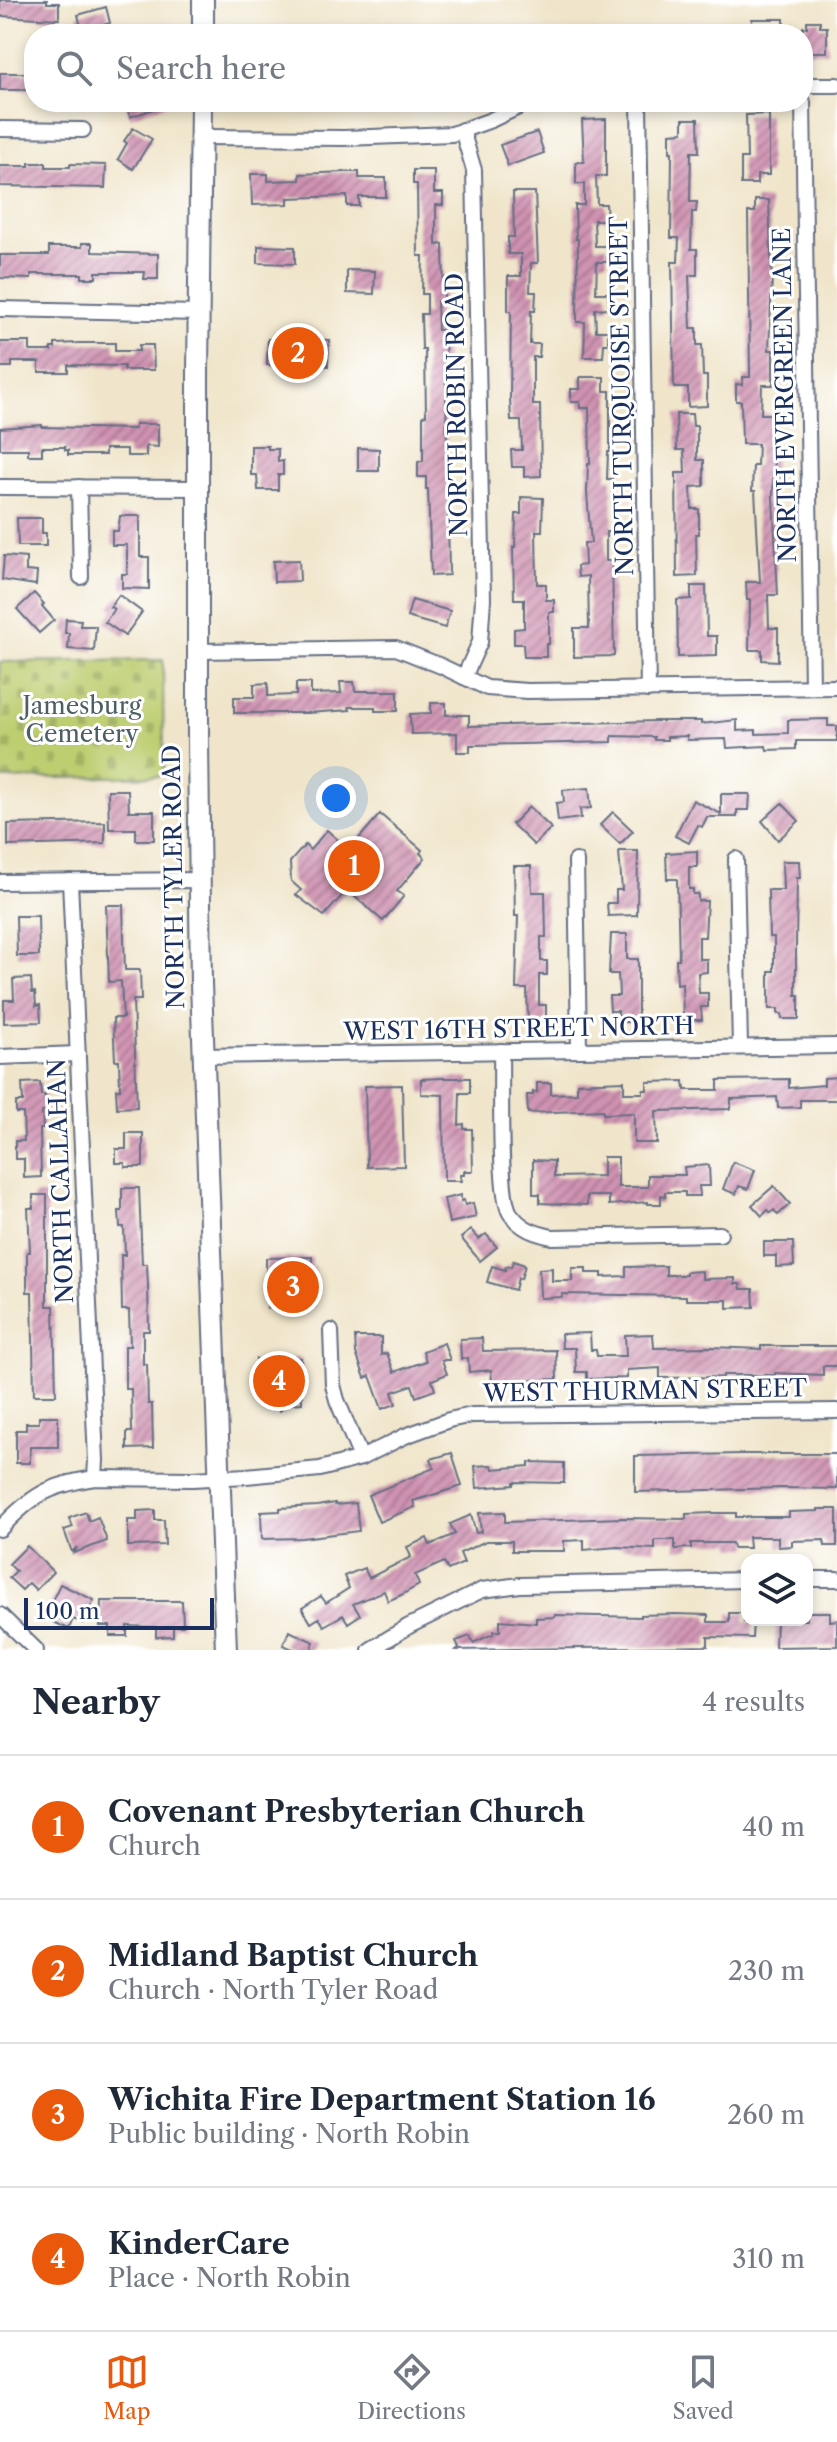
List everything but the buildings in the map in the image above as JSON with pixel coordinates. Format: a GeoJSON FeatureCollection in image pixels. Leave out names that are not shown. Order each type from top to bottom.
{"type":"FeatureCollection","features":[{"type":"Feature","properties":{"kind":"main road"},"geometry":{"type":"LineString","coordinates":[[203,0],[203,24]]}},
{"type":"Feature","properties":{"kind":"main road","name":"NORTH TYLER ROAD"},"geometry":{"type":"LineString","coordinates":[[201,112],[198,651],[202,1056],[226,1650]]}},
{"type":"Feature","properties":{"kind":"street"},"geometry":{"type":"LineString","coordinates":[[813,85],[837,85]]}},
{"type":"Feature","properties":{"kind":"street"},"geometry":{"type":"LineString","coordinates":[[201,137],[344,138],[452,134],[508,112]]}},
{"type":"Feature","properties":{"kind":"street","name":"NORTH TURQUOISE STREET"},"geometry":{"type":"LineString","coordinates":[[639,112],[648,690]]}},
{"type":"Feature","properties":{"kind":"street","name":"NORTH EVERGREEN LANE"},"geometry":{"type":"LineString","coordinates":[[803,112],[812,687]]}},
{"type":"Feature","properties":{"kind":"street"},"geometry":{"type":"LineString","coordinates":[[0,129],[83,130]]}},
{"type":"Feature","properties":{"kind":"street","name":"NORTH ROBIN ROAD"},"geometry":{"type":"LineString","coordinates":[[462,130],[474,170],[483,599],[480,642],[464,677]]}},
{"type":"Feature","properties":{"kind":"street"},"geometry":{"type":"LineString","coordinates":[[0,309],[199,313]]}},
{"type":"Feature","properties":{"kind":"street"},"geometry":{"type":"LineString","coordinates":[[0,487],[198,488]]}},
{"type":"Feature","properties":{"kind":"street"},"geometry":{"type":"LineString","coordinates":[[79,487],[81,577]]}},
{"type":"Feature","properties":{"kind":"street"},"geometry":{"type":"LineString","coordinates":[[198,651],[396,648],[487,688],[527,691],[837,687]]}},
{"type":"Feature","properties":{"kind":"street"},"geometry":{"type":"LineString","coordinates":[[736,859],[740,1047]]}},
{"type":"Feature","properties":{"kind":"street"},"geometry":{"type":"LineString","coordinates":[[576,861],[579,1050]]}},
{"type":"Feature","properties":{"kind":"street"},"geometry":{"type":"LineString","coordinates":[[0,882],[200,880]]}},
{"type":"Feature","properties":{"kind":"street","name":"NORTH CALLAHAN"},"geometry":{"type":"LineString","coordinates":[[70,881],[95,1478]]}},
{"type":"Feature","properties":{"kind":"street","name":"WEST 16TH STREET NORTH"},"geometry":{"type":"LineString","coordinates":[[202,1056],[837,1046]]}},
{"type":"Feature","properties":{"kind":"street"},"geometry":{"type":"LineString","coordinates":[[501,1051],[503,1184],[509,1211],[528,1232],[552,1237],[720,1234]]}},
{"type":"Feature","properties":{"kind":"street"},"geometry":{"type":"LineString","coordinates":[[0,1057],[78,1054]]}},
{"type":"Feature","properties":{"kind":"street"},"geometry":{"type":"LineString","coordinates":[[331,1331],[333,1385],[361,1458]]}},
{"type":"Feature","properties":{"kind":"street","name":"WEST THURMAN STREET"},"geometry":{"type":"LineString","coordinates":[[0,1529],[30,1499],[51,1487],[72,1481],[95,1478],[193,1479],[320,1469],[361,1458],[405,1436],[472,1415],[837,1411]]}},
{"type":"Feature","properties":{"kind":"street"},"geometry":{"type":"LineString","coordinates":[[813,1579],[837,1579]]}},
{"type":"Feature","properties":{"kind":"street"},"geometry":{"type":"LineString","coordinates":[[370,1650],[409,1626],[482,1590],[520,1585],[741,1580]]}},
{"type":"Feature","properties":{"kind":"street"},"geometry":{"type":"LineString","coordinates":[[0,1615],[36,1650]]}},
{"type":"Feature","properties":{"kind":"green space","name":"Jamesburg Cemetery"},"geometry":{"type":"Polygon","coordinates":[[[163,660],[164,776],[0,779],[0,662],[163,660]]]}},
{"type":"Feature","properties":{"kind":"place","name":"Midland Baptist Church"},"geometry":{"type":"Point","coordinates":[298,353]}},
{"type":"Feature","properties":{"kind":"place","name":"Covenant Presbyterian Church"},"geometry":{"type":"Point","coordinates":[354,866]}},
{"type":"Feature","properties":{"kind":"place","name":"Wichita Fire Department Station 16"},"geometry":{"type":"Point","coordinates":[293,1287]}},
{"type":"Feature","properties":{"kind":"place","name":"KinderCare"},"geometry":{"type":"Point","coordinates":[279,1381]}}]}
